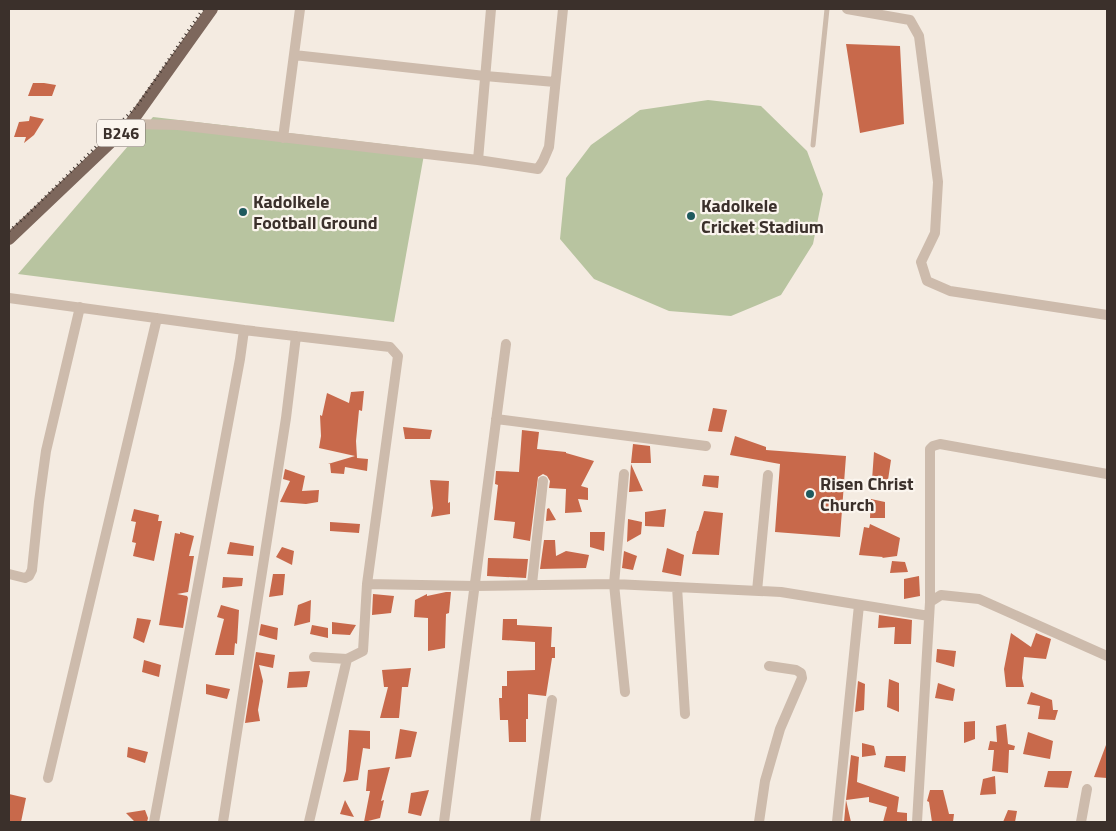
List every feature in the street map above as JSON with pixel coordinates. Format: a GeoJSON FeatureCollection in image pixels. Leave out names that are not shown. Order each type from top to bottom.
{"type":"FeatureCollection","features":[{"type":"Feature","properties":{"kind":"main road","name":"B246"},"geometry":{"type":"LineString","coordinates":[[9,239],[130,124],[212,9]]}},
{"type":"Feature","properties":{"kind":"street"},"geometry":{"type":"LineString","coordinates":[[283,138],[300,9]]}},
{"type":"Feature","properties":{"kind":"street"},"geometry":{"type":"LineString","coordinates":[[478,160],[491,9]]}},
{"type":"Feature","properties":{"kind":"street"},"geometry":{"type":"LineString","coordinates":[[130,124],[178,126],[478,160],[538,169],[544,161],[548,147],[563,9]]}},
{"type":"Feature","properties":{"kind":"street"},"geometry":{"type":"LineString","coordinates":[[847,9],[859,9],[910,20],[919,36],[938,182],[935,233],[921,262],[926,281],[950,291],[1107,315]]}},
{"type":"Feature","properties":{"kind":"street"},"geometry":{"type":"LineString","coordinates":[[294,55],[555,82]]}},
{"type":"Feature","properties":{"kind":"street"},"geometry":{"type":"LineString","coordinates":[[9,298],[244,330],[390,347],[398,356],[367,584],[363,651],[347,659],[314,658]]}},
{"type":"Feature","properties":{"kind":"street"},"geometry":{"type":"LineString","coordinates":[[9,574],[25,578],[29,576],[32,570],[46,451],[80,307]]}},
{"type":"Feature","properties":{"kind":"street"},"geometry":{"type":"LineString","coordinates":[[48,778],[158,318]]}},
{"type":"Feature","properties":{"kind":"street"},"geometry":{"type":"LineString","coordinates":[[154,822],[237,379],[244,330]]}},
{"type":"Feature","properties":{"kind":"street"},"geometry":{"type":"LineString","coordinates":[[223,822],[286,418],[296,336]]}},
{"type":"Feature","properties":{"kind":"street"},"geometry":{"type":"LineString","coordinates":[[444,822],[506,344]]}},
{"type":"Feature","properties":{"kind":"street"},"geometry":{"type":"LineString","coordinates":[[496,419],[706,446]]}},
{"type":"Feature","properties":{"kind":"street"},"geometry":{"type":"LineString","coordinates":[[917,822],[930,602],[930,449],[940,444],[1107,474]]}},
{"type":"Feature","properties":{"kind":"street"},"geometry":{"type":"LineString","coordinates":[[624,474],[614,584],[625,692]]}},
{"type":"Feature","properties":{"kind":"street"},"geometry":{"type":"LineString","coordinates":[[757,591],[768,475]]}},
{"type":"Feature","properties":{"kind":"street"},"geometry":{"type":"LineString","coordinates":[[532,584],[543,481]]}},
{"type":"Feature","properties":{"kind":"street"},"geometry":{"type":"LineString","coordinates":[[367,584],[475,586],[614,584],[677,586],[781,592],[929,616]]}},
{"type":"Feature","properties":{"kind":"street"},"geometry":{"type":"LineString","coordinates":[[677,586],[685,714]]}},
{"type":"Feature","properties":{"kind":"street"},"geometry":{"type":"LineString","coordinates":[[930,602],[941,595],[979,600],[1107,656]]}},
{"type":"Feature","properties":{"kind":"street"},"geometry":{"type":"LineString","coordinates":[[837,822],[859,605]]}},
{"type":"Feature","properties":{"kind":"street"},"geometry":{"type":"LineString","coordinates":[[310,822],[347,659]]}},
{"type":"Feature","properties":{"kind":"street"},"geometry":{"type":"LineString","coordinates":[[759,822],[766,780],[780,729],[802,678],[801,673],[796,670],[769,666]]}},
{"type":"Feature","properties":{"kind":"street"},"geometry":{"type":"LineString","coordinates":[[535,822],[552,700]]}},
{"type":"Feature","properties":{"kind":"street"},"geometry":{"type":"LineString","coordinates":[[1081,822],[1087,789]]}},
{"type":"Feature","properties":{"kind":"lane"},"geometry":{"type":"LineString","coordinates":[[813,145],[827,9]]}},
{"type":"Feature","properties":{"kind":"green space","name":"Kadolkele Cricket Stadium"},"geometry":{"type":"Polygon","coordinates":[[[708,100],[761,106],[807,151],[823,194],[813,244],[781,295],[731,316],[669,311],[594,279],[560,239],[566,178],[591,145],[640,110],[708,100]]]}},
{"type":"Feature","properties":{"kind":"green space","name":"Kadolkele Football Ground"},"geometry":{"type":"Polygon","coordinates":[[[153,117],[425,149],[394,322],[18,274],[153,117]]]}},
{"type":"Feature","properties":{"kind":"building"},"geometry":{"type":"Polygon","coordinates":[[[846,44],[900,46],[904,124],[860,133],[846,44]]]}},
{"type":"Feature","properties":{"kind":"building"},"geometry":{"type":"Polygon","coordinates":[[[33,83],[56,85],[52,96],[28,96],[33,83]]]}},
{"type":"Feature","properties":{"kind":"building"},"geometry":{"type":"Polygon","coordinates":[[[30,116],[44,119],[34,135],[24,143],[26,137],[14,137],[19,122],[29,121],[30,116]]]}},
{"type":"Feature","properties":{"kind":"building"},"geometry":{"type":"Polygon","coordinates":[[[364,391],[362,411],[359,410],[356,441],[357,458],[368,459],[367,471],[345,467],[344,474],[331,473],[330,464],[328,464],[355,456],[319,448],[321,436],[320,415],[322,416],[327,393],[349,403],[351,392],[364,391]]]}},
{"type":"Feature","properties":{"kind":"building"},"geometry":{"type":"Polygon","coordinates":[[[713,408],[727,410],[722,432],[708,431],[713,408]]]}},
{"type":"Feature","properties":{"kind":"building"},"geometry":{"type":"Polygon","coordinates":[[[403,427],[432,430],[430,439],[405,439],[403,427]]]}},
{"type":"Feature","properties":{"kind":"building"},"geometry":{"type":"Polygon","coordinates":[[[522,430],[539,432],[537,449],[566,452],[594,461],[581,486],[588,488],[588,500],[578,499],[582,512],[565,513],[566,489],[549,488],[550,481],[547,476],[543,474],[538,477],[530,541],[513,538],[515,522],[494,520],[498,485],[495,484],[496,471],[519,472],[522,430]]]}},
{"type":"Feature","properties":{"kind":"building","name":"Risen Christ Church"},"geometry":{"type":"Polygon","coordinates":[[[735,436],[766,447],[766,450],[846,456],[840,537],[775,532],[780,464],[730,455],[735,436]]]}},
{"type":"Feature","properties":{"kind":"building"},"geometry":{"type":"Polygon","coordinates":[[[633,444],[650,446],[651,463],[631,463],[633,444]]]}},
{"type":"Feature","properties":{"kind":"building"},"geometry":{"type":"Polygon","coordinates":[[[874,452],[891,460],[888,480],[872,480],[874,452]]]}},
{"type":"Feature","properties":{"kind":"building"},"geometry":{"type":"Polygon","coordinates":[[[631,464],[643,491],[629,492],[631,464]]]}},
{"type":"Feature","properties":{"kind":"building"},"geometry":{"type":"Polygon","coordinates":[[[285,469],[305,476],[302,491],[319,490],[318,502],[306,504],[280,502],[290,481],[283,479],[285,469]]]}},
{"type":"Feature","properties":{"kind":"building"},"geometry":{"type":"Polygon","coordinates":[[[704,475],[719,476],[718,488],[702,486],[704,475]]]}},
{"type":"Feature","properties":{"kind":"building"},"geometry":{"type":"Polygon","coordinates":[[[430,480],[449,481],[448,503],[450,502],[450,514],[431,517],[433,508],[430,480]]]}},
{"type":"Feature","properties":{"kind":"building"},"geometry":{"type":"Polygon","coordinates":[[[871,499],[885,502],[885,518],[870,518],[871,499]]]}},
{"type":"Feature","properties":{"kind":"building"},"geometry":{"type":"Polygon","coordinates":[[[549,508],[556,520],[546,521],[547,509],[549,508]]]}},
{"type":"Feature","properties":{"kind":"building"},"geometry":{"type":"Polygon","coordinates":[[[134,509],[159,515],[158,521],[162,521],[154,561],[133,556],[136,543],[132,542],[136,522],[131,521],[134,509]]]}},
{"type":"Feature","properties":{"kind":"building"},"geometry":{"type":"Polygon","coordinates":[[[666,509],[664,527],[645,526],[645,512],[666,509]]]}},
{"type":"Feature","properties":{"kind":"building"},"geometry":{"type":"Polygon","coordinates":[[[704,511],[723,513],[719,555],[692,554],[704,511]]]}},
{"type":"Feature","properties":{"kind":"building"},"geometry":{"type":"Polygon","coordinates":[[[628,519],[642,522],[641,534],[627,542],[628,519]]]}},
{"type":"Feature","properties":{"kind":"building"},"geometry":{"type":"Polygon","coordinates":[[[330,522],[360,524],[359,533],[330,531],[330,522]]]}},
{"type":"Feature","properties":{"kind":"building"},"geometry":{"type":"Polygon","coordinates":[[[870,524],[900,538],[897,556],[882,558],[859,555],[864,527],[869,528],[870,524]]]}},
{"type":"Feature","properties":{"kind":"building"},"geometry":{"type":"Polygon","coordinates":[[[180,532],[194,536],[189,556],[194,556],[188,592],[177,594],[187,596],[188,598],[183,628],[159,625],[175,533],[180,534],[180,532]]]}},
{"type":"Feature","properties":{"kind":"building"},"geometry":{"type":"Polygon","coordinates":[[[590,532],[605,532],[604,551],[590,547],[590,532]]]}},
{"type":"Feature","properties":{"kind":"building"},"geometry":{"type":"Polygon","coordinates":[[[544,540],[555,540],[556,556],[566,551],[589,555],[586,568],[540,569],[544,540]]]}},
{"type":"Feature","properties":{"kind":"building"},"geometry":{"type":"Polygon","coordinates":[[[230,542],[254,546],[253,556],[227,554],[230,542]]]}},
{"type":"Feature","properties":{"kind":"building"},"geometry":{"type":"Polygon","coordinates":[[[282,547],[294,551],[292,565],[276,557],[282,547]]]}},
{"type":"Feature","properties":{"kind":"building"},"geometry":{"type":"Polygon","coordinates":[[[667,548],[684,555],[681,576],[662,572],[667,548]]]}},
{"type":"Feature","properties":{"kind":"building"},"geometry":{"type":"Polygon","coordinates":[[[624,551],[637,556],[633,570],[622,568],[624,551]]]}},
{"type":"Feature","properties":{"kind":"building"},"geometry":{"type":"Polygon","coordinates":[[[488,558],[528,559],[526,578],[487,576],[488,558]]]}},
{"type":"Feature","properties":{"kind":"building"},"geometry":{"type":"Polygon","coordinates":[[[892,561],[905,562],[908,572],[890,573],[892,561]]]}},
{"type":"Feature","properties":{"kind":"building"},"geometry":{"type":"Polygon","coordinates":[[[273,574],[285,574],[283,595],[269,597],[273,574]]]}},
{"type":"Feature","properties":{"kind":"building"},"geometry":{"type":"Polygon","coordinates":[[[919,576],[920,596],[904,599],[904,579],[919,576]]]}},
{"type":"Feature","properties":{"kind":"building"},"geometry":{"type":"Polygon","coordinates":[[[223,577],[243,578],[242,586],[222,588],[223,577]]]}},
{"type":"Feature","properties":{"kind":"building"},"geometry":{"type":"Polygon","coordinates":[[[451,592],[449,613],[446,614],[445,648],[428,651],[428,618],[414,617],[415,600],[427,594],[427,596],[451,592]]]}},
{"type":"Feature","properties":{"kind":"building"},"geometry":{"type":"Polygon","coordinates":[[[373,594],[394,596],[391,613],[372,615],[373,594]]]}},
{"type":"Feature","properties":{"kind":"building"},"geometry":{"type":"Polygon","coordinates":[[[311,600],[310,622],[294,626],[298,605],[311,600]]]}},
{"type":"Feature","properties":{"kind":"building"},"geometry":{"type":"Polygon","coordinates":[[[221,605],[239,610],[237,644],[235,643],[234,655],[215,655],[224,619],[217,617],[221,605]]]}},
{"type":"Feature","properties":{"kind":"building"},"geometry":{"type":"Polygon","coordinates":[[[879,615],[912,620],[911,644],[894,644],[895,627],[878,628],[879,615]]]}},
{"type":"Feature","properties":{"kind":"building"},"geometry":{"type":"Polygon","coordinates":[[[137,618],[151,620],[144,643],[133,638],[137,618]]]}},
{"type":"Feature","properties":{"kind":"building"},"geometry":{"type":"Polygon","coordinates":[[[503,619],[517,619],[517,625],[552,627],[551,647],[555,647],[555,658],[552,658],[546,696],[528,694],[526,742],[509,742],[508,720],[500,720],[499,698],[502,698],[502,686],[507,686],[507,671],[535,670],[535,642],[502,640],[503,619]]]}},
{"type":"Feature","properties":{"kind":"building"},"geometry":{"type":"Polygon","coordinates":[[[332,622],[356,625],[350,635],[332,634],[332,622]]]}},
{"type":"Feature","properties":{"kind":"building"},"geometry":{"type":"Polygon","coordinates":[[[261,624],[278,628],[277,640],[259,635],[261,624]]]}},
{"type":"Feature","properties":{"kind":"building"},"geometry":{"type":"Polygon","coordinates":[[[312,625],[328,628],[328,638],[310,634],[312,625]]]}},
{"type":"Feature","properties":{"kind":"building"},"geometry":{"type":"Polygon","coordinates":[[[1011,633],[1031,647],[1036,633],[1051,639],[1046,659],[1024,657],[1022,678],[1024,687],[1006,687],[1004,669],[1011,633]]]}},
{"type":"Feature","properties":{"kind":"building"},"geometry":{"type":"Polygon","coordinates":[[[937,649],[956,651],[954,667],[936,662],[937,649]]]}},
{"type":"Feature","properties":{"kind":"building"},"geometry":{"type":"Polygon","coordinates":[[[256,652],[275,655],[273,668],[259,665],[263,681],[258,710],[260,721],[245,723],[256,652]]]}},
{"type":"Feature","properties":{"kind":"building"},"geometry":{"type":"Polygon","coordinates":[[[144,660],[161,665],[159,677],[142,672],[144,660]]]}},
{"type":"Feature","properties":{"kind":"building"},"geometry":{"type":"Polygon","coordinates":[[[411,668],[408,687],[402,687],[399,718],[380,718],[388,687],[384,687],[382,670],[411,668]]]}},
{"type":"Feature","properties":{"kind":"building"},"geometry":{"type":"Polygon","coordinates":[[[310,671],[307,687],[287,688],[289,672],[310,671]]]}},
{"type":"Feature","properties":{"kind":"building"},"geometry":{"type":"Polygon","coordinates":[[[889,679],[899,683],[899,712],[887,707],[889,679]]]}},
{"type":"Feature","properties":{"kind":"building"},"geometry":{"type":"Polygon","coordinates":[[[858,681],[865,684],[864,710],[855,712],[858,681]]]}},
{"type":"Feature","properties":{"kind":"building"},"geometry":{"type":"Polygon","coordinates":[[[938,683],[955,689],[953,701],[935,698],[938,683]]]}},
{"type":"Feature","properties":{"kind":"building"},"geometry":{"type":"Polygon","coordinates":[[[206,684],[230,689],[227,699],[206,694],[206,684]]]}},
{"type":"Feature","properties":{"kind":"building"},"geometry":{"type":"Polygon","coordinates":[[[1031,692],[1052,700],[1053,710],[1058,710],[1055,720],[1038,719],[1040,706],[1027,704],[1031,692]]]}},
{"type":"Feature","properties":{"kind":"building"},"geometry":{"type":"Polygon","coordinates":[[[975,721],[975,739],[964,743],[964,722],[975,721]]]}},
{"type":"Feature","properties":{"kind":"building"},"geometry":{"type":"Polygon","coordinates":[[[1006,724],[1008,744],[1015,746],[1014,750],[1009,750],[1008,773],[992,771],[994,750],[988,750],[990,741],[997,742],[996,726],[1006,724]]]}},
{"type":"Feature","properties":{"kind":"building"},"geometry":{"type":"Polygon","coordinates":[[[400,729],[417,732],[411,757],[395,759],[400,729]]]}},
{"type":"Feature","properties":{"kind":"building"},"geometry":{"type":"Polygon","coordinates":[[[349,730],[370,731],[370,749],[363,748],[358,780],[343,782],[346,771],[349,730]]]}},
{"type":"Feature","properties":{"kind":"building"},"geometry":{"type":"Polygon","coordinates":[[[1028,732],[1053,741],[1050,759],[1023,754],[1028,732]]]}},
{"type":"Feature","properties":{"kind":"building"},"geometry":{"type":"Polygon","coordinates":[[[862,743],[874,746],[876,755],[862,757],[862,743]]]}},
{"type":"Feature","properties":{"kind":"building"},"geometry":{"type":"Polygon","coordinates":[[[1106,745],[1107,778],[1094,777],[1106,745]]]}},
{"type":"Feature","properties":{"kind":"building"},"geometry":{"type":"Polygon","coordinates":[[[128,747],[148,752],[145,763],[127,757],[128,747]]]}},
{"type":"Feature","properties":{"kind":"building"},"geometry":{"type":"Polygon","coordinates":[[[851,755],[859,757],[857,782],[899,797],[897,812],[907,813],[907,822],[883,822],[887,807],[869,802],[869,797],[846,800],[851,755]]]}},
{"type":"Feature","properties":{"kind":"building"},"geometry":{"type":"Polygon","coordinates":[[[886,756],[906,756],[905,772],[884,767],[886,756]]]}},
{"type":"Feature","properties":{"kind":"building"},"geometry":{"type":"Polygon","coordinates":[[[390,767],[381,801],[384,800],[380,818],[364,822],[370,791],[366,791],[368,770],[390,767]]]}},
{"type":"Feature","properties":{"kind":"building"},"geometry":{"type":"Polygon","coordinates":[[[1048,771],[1072,771],[1068,788],[1044,787],[1048,771]]]}},
{"type":"Feature","properties":{"kind":"building"},"geometry":{"type":"Polygon","coordinates":[[[995,776],[996,794],[980,795],[983,779],[995,776]]]}},
{"type":"Feature","properties":{"kind":"building"},"geometry":{"type":"Polygon","coordinates":[[[429,790],[421,816],[408,813],[411,793],[429,790]]]}},
{"type":"Feature","properties":{"kind":"building"},"geometry":{"type":"Polygon","coordinates":[[[930,790],[943,790],[949,814],[954,814],[953,822],[932,822],[929,802],[927,801],[930,790]]]}},
{"type":"Feature","properties":{"kind":"building"},"geometry":{"type":"Polygon","coordinates":[[[9,794],[26,798],[21,822],[9,822],[9,794]]]}},
{"type":"Feature","properties":{"kind":"building"},"geometry":{"type":"Polygon","coordinates":[[[345,800],[354,817],[340,814],[345,800]]]}},
{"type":"Feature","properties":{"kind":"building"},"geometry":{"type":"Polygon","coordinates":[[[846,800],[851,822],[844,822],[846,800]]]}},
{"type":"Feature","properties":{"kind":"building"},"geometry":{"type":"Polygon","coordinates":[[[145,810],[148,818],[147,822],[135,822],[126,813],[145,810]]]}},
{"type":"Feature","properties":{"kind":"building"},"geometry":{"type":"Polygon","coordinates":[[[1008,810],[1017,811],[1015,822],[1003,822],[1008,810]]]}},
{"type":"Feature","properties":{"kind":"railway"},"geometry":{"type":"LineString","coordinates":[[9,231],[137,106],[203,9]]}},
{"type":"Feature","properties":{"kind":"place","name":"Kadolkele Football Ground"},"geometry":{"type":"Point","coordinates":[243,212]}},
{"type":"Feature","properties":{"kind":"place","name":"Kadolkele Cricket Stadium"},"geometry":{"type":"Point","coordinates":[691,216]}},
{"type":"Feature","properties":{"kind":"place","name":"Risen Christ Church"},"geometry":{"type":"Point","coordinates":[810,494]}}]}
